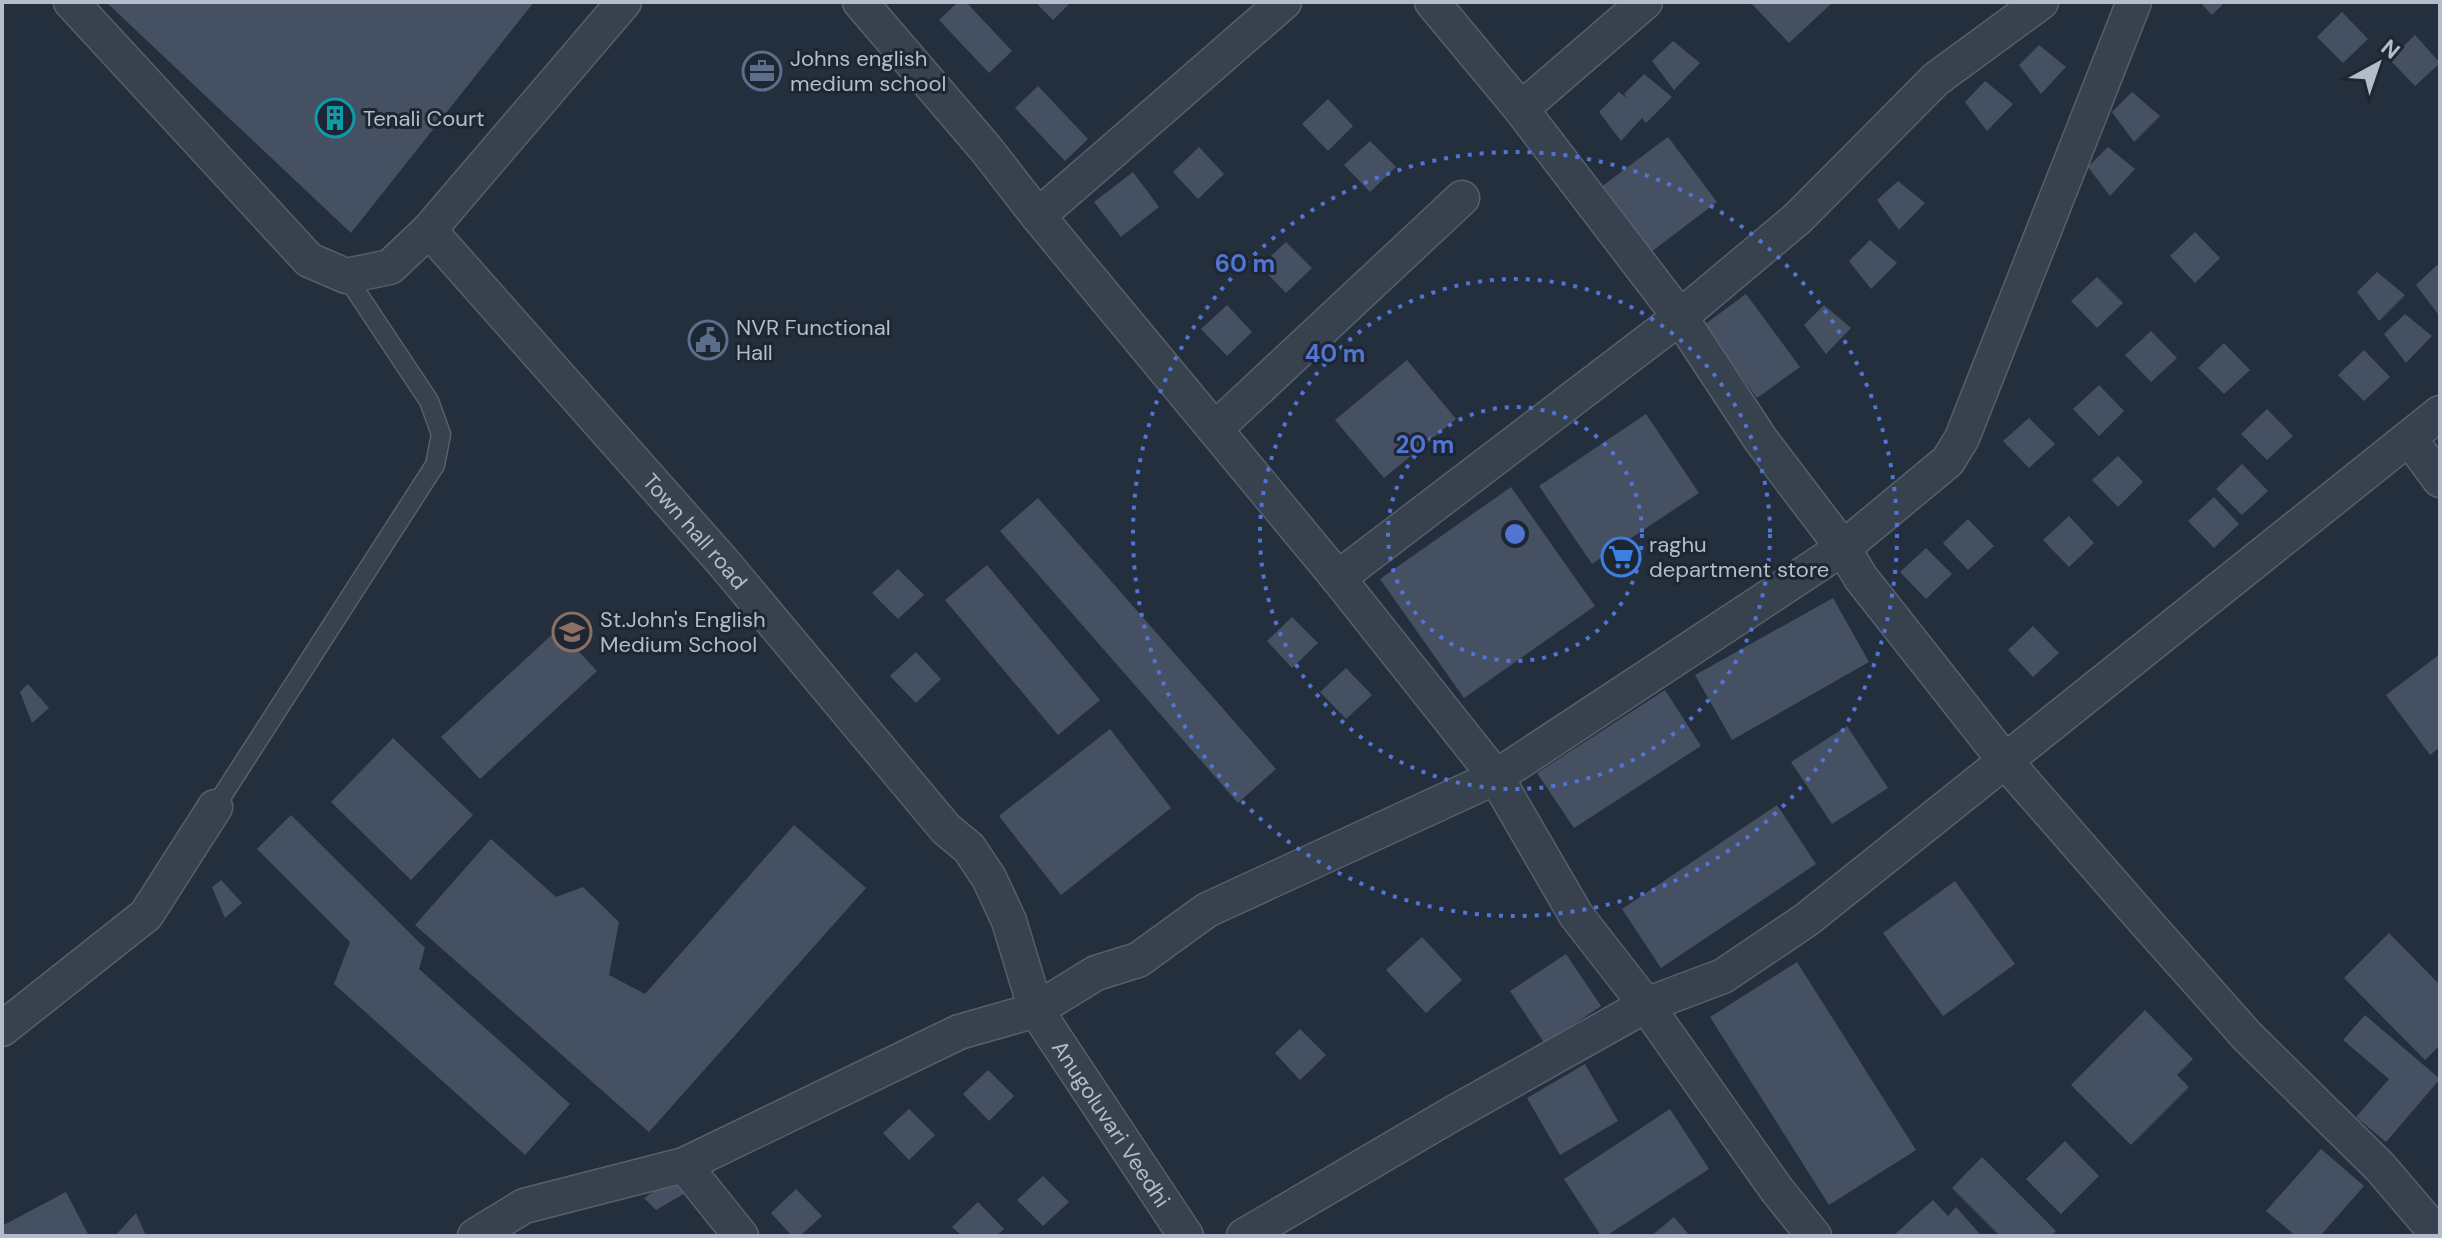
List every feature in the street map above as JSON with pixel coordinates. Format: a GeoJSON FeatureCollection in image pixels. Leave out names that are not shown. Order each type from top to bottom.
{"type":"FeatureCollection","features":[{"type":"Feature","properties":{"kind":"street"},"geometry":{"type":"LineString","coordinates":[[71,2],[309,260],[346,276],[390,267],[429,230],[624,2]]}},
{"type":"Feature","properties":{"kind":"street"},"geometry":{"type":"LineString","coordinates":[[860,2],[986,149],[1338,578],[1496,777],[1576,915],[1646,1005],[1777,1190],[1814,1236]]}},
{"type":"Feature","properties":{"kind":"street"},"geometry":{"type":"LineString","coordinates":[[1038,216],[1284,2]]}},
{"type":"Feature","properties":{"kind":"street"},"geometry":{"type":"LineString","coordinates":[[1432,2],[1521,109],[1680,317],[1761,440],[1843,548],[1861,578],[2006,762],[2247,1036],[2380,1167],[2439,1236]]}},
{"type":"Feature","properties":{"kind":"street"},"geometry":{"type":"LineString","coordinates":[[1521,109],[1645,2]]}},
{"type":"Feature","properties":{"kind":"street"},"geometry":{"type":"LineString","coordinates":[[1338,578],[1680,317],[1798,218],[1936,79],[2041,2]]}},
{"type":"Feature","properties":{"kind":"street"},"geometry":{"type":"LineString","coordinates":[[475,1236],[524,1206],[684,1165],[959,1032],[1036,1010],[1096,973],[1138,960],[1207,910],[1496,777],[1843,548],[1948,461],[1962,438],[2134,2]]}},
{"type":"Feature","properties":{"kind":"street"},"geometry":{"type":"LineString","coordinates":[[1215,429],[1462,198]]}},
{"type":"Feature","properties":{"kind":"street","name":"Town hall road"},"geometry":{"type":"LineString","coordinates":[[429,230],[723,562],[946,829],[969,848],[989,878],[1009,921],[1036,1010]]}},
{"type":"Feature","properties":{"kind":"street"},"geometry":{"type":"LineString","coordinates":[[1244,1236],[1646,1005],[1723,976],[1806,920],[2440,413]]}},
{"type":"Feature","properties":{"kind":"street"},"geometry":{"type":"LineString","coordinates":[[2409,438],[2440,480]]}},
{"type":"Feature","properties":{"kind":"street"},"geometry":{"type":"LineString","coordinates":[[2,1029],[146,915],[215,807]]}},
{"type":"Feature","properties":{"kind":"street","name":"Anugoluvari Veedhi"},"geometry":{"type":"LineString","coordinates":[[1036,1010],[1186,1236]]}},
{"type":"Feature","properties":{"kind":"street"},"geometry":{"type":"LineString","coordinates":[[684,1165],[741,1236]]}},
{"type":"Feature","properties":{"kind":"lane"},"geometry":{"type":"LineString","coordinates":[[215,807],[435,465],[441,434],[429,401],[346,276]]}},
{"type":"Feature","properties":{"kind":"building","name":"Tenali Court"},"geometry":{"type":"Polygon","coordinates":[[[106,2],[534,2],[351,233],[106,2]]]}},
{"type":"Feature","properties":{"kind":"building"},"geometry":{"type":"Polygon","coordinates":[[[958,2],[966,2],[1012,51],[989,73],[939,20],[958,2]]]}},
{"type":"Feature","properties":{"kind":"building"},"geometry":{"type":"Polygon","coordinates":[[[1035,2],[1071,2],[1053,20],[1035,2]]]}},
{"type":"Feature","properties":{"kind":"building"},"geometry":{"type":"Polygon","coordinates":[[[1750,2],[1833,2],[1789,43],[1750,2]]]}},
{"type":"Feature","properties":{"kind":"building"},"geometry":{"type":"Polygon","coordinates":[[[2200,2],[2225,2],[2212,15],[2200,2]]]}},
{"type":"Feature","properties":{"kind":"building"},"geometry":{"type":"Polygon","coordinates":[[[2342,12],[2368,39],[2343,63],[2317,37],[2342,12]]]}},
{"type":"Feature","properties":{"kind":"building"},"geometry":{"type":"Polygon","coordinates":[[[2415,35],[2440,63],[2415,86],[2390,60],[2415,35]]]}},
{"type":"Feature","properties":{"kind":"building"},"geometry":{"type":"Polygon","coordinates":[[[1673,41],[1700,63],[1674,90],[1652,61],[1673,41]]]}},
{"type":"Feature","properties":{"kind":"building"},"geometry":{"type":"Polygon","coordinates":[[[2039,45],[2066,67],[2041,94],[2019,65],[2039,45]]]}},
{"type":"Feature","properties":{"kind":"building"},"geometry":{"type":"Polygon","coordinates":[[[1644,74],[1672,97],[1646,123],[1642,118],[1621,141],[1599,112],[1619,92],[1628,99],[1624,94],[1644,74]]]}},
{"type":"Feature","properties":{"kind":"building"},"geometry":{"type":"Polygon","coordinates":[[[1985,81],[2013,104],[1987,131],[1965,102],[1985,81]]]}},
{"type":"Feature","properties":{"kind":"building"},"geometry":{"type":"Polygon","coordinates":[[[1038,86],[1088,139],[1065,161],[1015,108],[1038,86]]]}},
{"type":"Feature","properties":{"kind":"building"},"geometry":{"type":"Polygon","coordinates":[[[2132,92],[2160,116],[2134,142],[2112,112],[2132,92]]]}},
{"type":"Feature","properties":{"kind":"building"},"geometry":{"type":"Polygon","coordinates":[[[1328,99],[1353,126],[1328,151],[1302,124],[1328,99]]]}},
{"type":"Feature","properties":{"kind":"building"},"geometry":{"type":"Polygon","coordinates":[[[1668,137],[1717,202],[1651,252],[1601,187],[1668,137]]]}},
{"type":"Feature","properties":{"kind":"building"},"geometry":{"type":"Polygon","coordinates":[[[1370,141],[1396,167],[1370,192],[1344,165],[1370,141]]]}},
{"type":"Feature","properties":{"kind":"building"},"geometry":{"type":"Polygon","coordinates":[[[1199,147],[1224,174],[1198,199],[1173,172],[1199,147]]]}},
{"type":"Feature","properties":{"kind":"building"},"geometry":{"type":"Polygon","coordinates":[[[2108,147],[2135,169],[2110,196],[2088,167],[2108,147]]]}},
{"type":"Feature","properties":{"kind":"building"},"geometry":{"type":"Polygon","coordinates":[[[1133,172],[1159,207],[1121,237],[1094,202],[1133,172]]]}},
{"type":"Feature","properties":{"kind":"building"},"geometry":{"type":"Polygon","coordinates":[[[1898,181],[1925,203],[1899,230],[1877,200],[1898,181]]]}},
{"type":"Feature","properties":{"kind":"building"},"geometry":{"type":"Polygon","coordinates":[[[2195,232],[2220,258],[2195,283],[2170,256],[2195,232]]]}},
{"type":"Feature","properties":{"kind":"building"},"geometry":{"type":"Polygon","coordinates":[[[1870,240],[1897,263],[1871,289],[1849,261],[1870,240]]]}},
{"type":"Feature","properties":{"kind":"building"},"geometry":{"type":"Polygon","coordinates":[[[1286,242],[1312,268],[1286,293],[1260,266],[1286,242]]]}},
{"type":"Feature","properties":{"kind":"building"},"geometry":{"type":"Polygon","coordinates":[[[2437,265],[2440,268],[2438,314],[2416,285],[2437,265]]]}},
{"type":"Feature","properties":{"kind":"building"},"geometry":{"type":"Polygon","coordinates":[[[2377,272],[2405,295],[2379,321],[2357,292],[2377,272]]]}},
{"type":"Feature","properties":{"kind":"building"},"geometry":{"type":"Polygon","coordinates":[[[2097,277],[2123,303],[2097,328],[2071,301],[2097,277]]]}},
{"type":"Feature","properties":{"kind":"building"},"geometry":{"type":"Polygon","coordinates":[[[1746,294],[1800,367],[1757,398],[1704,325],[1746,294]]]}},
{"type":"Feature","properties":{"kind":"building"},"geometry":{"type":"Polygon","coordinates":[[[1227,305],[1252,332],[1227,356],[1201,329],[1227,305]]]}},
{"type":"Feature","properties":{"kind":"building"},"geometry":{"type":"Polygon","coordinates":[[[1824,305],[1851,328],[1826,354],[1804,325],[1824,305]]]}},
{"type":"Feature","properties":{"kind":"building"},"geometry":{"type":"Polygon","coordinates":[[[2405,314],[2432,336],[2406,363],[2384,334],[2405,314]]]}},
{"type":"Feature","properties":{"kind":"building"},"geometry":{"type":"Polygon","coordinates":[[[2151,331],[2177,358],[2151,382],[2125,355],[2151,331]]]}},
{"type":"Feature","properties":{"kind":"building"},"geometry":{"type":"Polygon","coordinates":[[[2224,343],[2250,370],[2224,394],[2198,368],[2224,343]]]}},
{"type":"Feature","properties":{"kind":"building"},"geometry":{"type":"Polygon","coordinates":[[[2364,350],[2390,377],[2364,401],[2338,375],[2364,350]]]}},
{"type":"Feature","properties":{"kind":"building"},"geometry":{"type":"Polygon","coordinates":[[[1407,360],[1456,419],[1384,478],[1335,420],[1407,360]]]}},
{"type":"Feature","properties":{"kind":"building"},"geometry":{"type":"Polygon","coordinates":[[[2099,385],[2124,411],[2099,436],[2073,409],[2099,385]]]}},
{"type":"Feature","properties":{"kind":"building"},"geometry":{"type":"Polygon","coordinates":[[[2267,409],[2293,436],[2267,460],[2241,434],[2267,409]]]}},
{"type":"Feature","properties":{"kind":"building"},"geometry":{"type":"Polygon","coordinates":[[[1646,414],[1699,493],[1592,564],[1539,486],[1646,414]]]}},
{"type":"Feature","properties":{"kind":"building"},"geometry":{"type":"Polygon","coordinates":[[[2029,418],[2055,444],[2029,468],[2003,441],[2029,418]]]}},
{"type":"Feature","properties":{"kind":"building"},"geometry":{"type":"Polygon","coordinates":[[[2118,456],[2143,482],[2118,507],[2092,480],[2118,456]]]}},
{"type":"Feature","properties":{"kind":"building"},"geometry":{"type":"Polygon","coordinates":[[[2242,464],[2268,491],[2242,515],[2216,489],[2242,464]]]}},
{"type":"Feature","properties":{"kind":"building"},"geometry":{"type":"Polygon","coordinates":[[[1511,487],[1595,606],[1464,698],[1380,579],[1511,487]]]}},
{"type":"Feature","properties":{"kind":"building"},"geometry":{"type":"Polygon","coordinates":[[[2214,497],[2239,524],[2214,548],[2188,521],[2214,497]]]}},
{"type":"Feature","properties":{"kind":"building"},"geometry":{"type":"Polygon","coordinates":[[[1038,498],[1276,769],[1238,803],[1000,531],[1038,498]]]}},
{"type":"Feature","properties":{"kind":"building"},"geometry":{"type":"Polygon","coordinates":[[[2069,516],[2094,543],[2069,567],[2043,540],[2069,516]]]}},
{"type":"Feature","properties":{"kind":"building"},"geometry":{"type":"Polygon","coordinates":[[[1968,519],[1994,546],[1968,570],[1943,543],[1968,519]]]}},
{"type":"Feature","properties":{"kind":"building"},"geometry":{"type":"Polygon","coordinates":[[[1926,548],[1952,574],[1926,599],[1900,572],[1926,548]]]}},
{"type":"Feature","properties":{"kind":"building"},"geometry":{"type":"Polygon","coordinates":[[[987,565],[1100,700],[1058,735],[945,600],[987,565]]]}},
{"type":"Feature","properties":{"kind":"building"},"geometry":{"type":"Polygon","coordinates":[[[898,569],[924,595],[898,619],[872,593],[898,569]]]}},
{"type":"Feature","properties":{"kind":"building"},"geometry":{"type":"Polygon","coordinates":[[[1833,598],[1869,662],[1732,740],[1695,675],[1833,598]]]}},
{"type":"Feature","properties":{"kind":"building"},"geometry":{"type":"Polygon","coordinates":[[[1292,617],[1318,643],[1292,668],[1267,641],[1292,617]]]}},
{"type":"Feature","properties":{"kind":"building"},"geometry":{"type":"Polygon","coordinates":[[[2033,626],[2059,653],[2033,677],[2008,650],[2033,626]]]}},
{"type":"Feature","properties":{"kind":"building"},"geometry":{"type":"Polygon","coordinates":[[[558,629],[597,671],[480,779],[441,737],[558,629]]]}},
{"type":"Feature","properties":{"kind":"building"},"geometry":{"type":"Polygon","coordinates":[[[916,652],[941,679],[916,703],[890,676],[916,652]]]}},
{"type":"Feature","properties":{"kind":"building"},"geometry":{"type":"Polygon","coordinates":[[[2440,654],[2440,747],[2430,755],[2386,695],[2440,654]]]}},
{"type":"Feature","properties":{"kind":"building"},"geometry":{"type":"Polygon","coordinates":[[[1346,668],[1372,695],[1346,719],[1320,692],[1346,668]]]}},
{"type":"Feature","properties":{"kind":"building"},"geometry":{"type":"Polygon","coordinates":[[[28,684],[49,708],[32,723],[20,692],[28,684]]]}},
{"type":"Feature","properties":{"kind":"building"},"geometry":{"type":"Polygon","coordinates":[[[1665,690],[1701,746],[1574,828],[1537,773],[1665,690]]]}},
{"type":"Feature","properties":{"kind":"building"},"geometry":{"type":"Polygon","coordinates":[[[1847,726],[1888,788],[1832,824],[1791,762],[1847,726]]]}},
{"type":"Feature","properties":{"kind":"building"},"geometry":{"type":"Polygon","coordinates":[[[1110,729],[1171,808],[1061,895],[999,816],[1110,729]]]}},
{"type":"Feature","properties":{"kind":"building"},"geometry":{"type":"Polygon","coordinates":[[[393,738],[473,815],[411,880],[331,802],[393,738]]]}},
{"type":"Feature","properties":{"kind":"building"},"geometry":{"type":"Polygon","coordinates":[[[1777,805],[1816,864],[1661,968],[1622,909],[1777,805]]]}},
{"type":"Feature","properties":{"kind":"building"},"geometry":{"type":"Polygon","coordinates":[[[291,815],[425,948],[419,969],[570,1104],[525,1155],[334,984],[350,942],[257,849],[291,815]]]}},
{"type":"Feature","properties":{"kind":"building"},"geometry":{"type":"Polygon","coordinates":[[[794,825],[866,888],[649,1132],[415,925],[491,839],[556,897],[583,887],[619,922],[609,975],[645,994],[794,825]]]}},
{"type":"Feature","properties":{"kind":"building"},"geometry":{"type":"Polygon","coordinates":[[[221,880],[242,903],[225,918],[212,887],[221,880]]]}},
{"type":"Feature","properties":{"kind":"building"},"geometry":{"type":"Polygon","coordinates":[[[1955,881],[2015,964],[1943,1016],[1883,933],[1955,881]]]}},
{"type":"Feature","properties":{"kind":"building"},"geometry":{"type":"Polygon","coordinates":[[[2389,933],[2440,985],[2440,1045],[2425,1060],[2344,978],[2389,933]]]}},
{"type":"Feature","properties":{"kind":"building"},"geometry":{"type":"Polygon","coordinates":[[[1422,937],[1462,980],[1426,1013],[1386,970],[1422,937]]]}},
{"type":"Feature","properties":{"kind":"building"},"geometry":{"type":"Polygon","coordinates":[[[1566,954],[1601,1006],[1545,1044],[1510,991],[1566,954]]]}},
{"type":"Feature","properties":{"kind":"building"},"geometry":{"type":"Polygon","coordinates":[[[1797,962],[1916,1150],[1829,1205],[1710,1017],[1797,962]]]}},
{"type":"Feature","properties":{"kind":"building"},"geometry":{"type":"Polygon","coordinates":[[[2145,1010],[2193,1059],[2177,1075],[2189,1087],[2131,1145],[2071,1085],[2145,1010]]]}},
{"type":"Feature","properties":{"kind":"building"},"geometry":{"type":"Polygon","coordinates":[[[2365,1015],[2440,1079],[2386,1142],[2356,1117],[2389,1079],[2343,1040],[2365,1015]]]}},
{"type":"Feature","properties":{"kind":"building"},"geometry":{"type":"Polygon","coordinates":[[[1300,1029],[1326,1055],[1300,1080],[1275,1053],[1300,1029]]]}},
{"type":"Feature","properties":{"kind":"building"},"geometry":{"type":"Polygon","coordinates":[[[1585,1064],[1618,1121],[1560,1155],[1527,1098],[1585,1064]]]}},
{"type":"Feature","properties":{"kind":"building"},"geometry":{"type":"Polygon","coordinates":[[[988,1070],[1014,1096],[989,1121],[963,1094],[988,1070]]]}},
{"type":"Feature","properties":{"kind":"building"},"geometry":{"type":"Polygon","coordinates":[[[909,1109],[935,1135],[909,1160],[883,1133],[909,1109]]]}},
{"type":"Feature","properties":{"kind":"building"},"geometry":{"type":"Polygon","coordinates":[[[1670,1109],[1709,1169],[1606,1236],[1601,1236],[1564,1179],[1670,1109]]]}},
{"type":"Feature","properties":{"kind":"building"},"geometry":{"type":"Polygon","coordinates":[[[2065,1141],[2099,1176],[2061,1214],[2026,1179],[2065,1141]]]}},
{"type":"Feature","properties":{"kind":"building"},"geometry":{"type":"Polygon","coordinates":[[[2321,1149],[2364,1186],[2320,1236],[2296,1236],[2266,1211],[2321,1149]]]}},
{"type":"Feature","properties":{"kind":"building"},"geometry":{"type":"Polygon","coordinates":[[[1982,1157],[2056,1231],[2051,1236],[2000,1236],[1952,1188],[1982,1157]]]}},
{"type":"Feature","properties":{"kind":"building"},"geometry":{"type":"Polygon","coordinates":[[[1043,1176],[1069,1202],[1043,1226],[1017,1200],[1043,1176]]]}},
{"type":"Feature","properties":{"kind":"building"},"geometry":{"type":"Polygon","coordinates":[[[673,1179],[687,1192],[656,1210],[644,1198],[673,1179]]]}},
{"type":"Feature","properties":{"kind":"building"},"geometry":{"type":"Polygon","coordinates":[[[796,1189],[822,1216],[800,1236],[792,1236],[771,1213],[796,1189]]]}},
{"type":"Feature","properties":{"kind":"building"},"geometry":{"type":"Polygon","coordinates":[[[66,1192],[89,1236],[2,1236],[2,1226],[66,1192]]]}},
{"type":"Feature","properties":{"kind":"building"},"geometry":{"type":"Polygon","coordinates":[[[1933,1200],[1948,1216],[1956,1207],[1979,1233],[1975,1236],[1893,1236],[1933,1200]]]}},
{"type":"Feature","properties":{"kind":"building"},"geometry":{"type":"Polygon","coordinates":[[[978,1202],[1004,1229],[996,1236],[962,1236],[952,1227],[978,1202]]]}},
{"type":"Feature","properties":{"kind":"building"},"geometry":{"type":"Polygon","coordinates":[[[136,1213],[146,1236],[115,1236],[136,1213]]]}},
{"type":"Feature","properties":{"kind":"building"},"geometry":{"type":"Polygon","coordinates":[[[1674,1217],[1690,1236],[1651,1236],[1674,1217]]]}},
{"type":"Feature","properties":{"kind":"place","name":"Johns english medium school"},"geometry":{"type":"Point","coordinates":[762,71]}},
{"type":"Feature","properties":{"kind":"place","name":"Tenali Court"},"geometry":{"type":"Point","coordinates":[335,118]}},
{"type":"Feature","properties":{"kind":"place","name":"NVR Functional Hall"},"geometry":{"type":"Point","coordinates":[708,340]}},
{"type":"Feature","properties":{"kind":"place","name":"raghu department store"},"geometry":{"type":"Point","coordinates":[1621,557]}},
{"type":"Feature","properties":{"kind":"place","name":"St.John's English Medium School"},"geometry":{"type":"Point","coordinates":[572,632]}}]}
